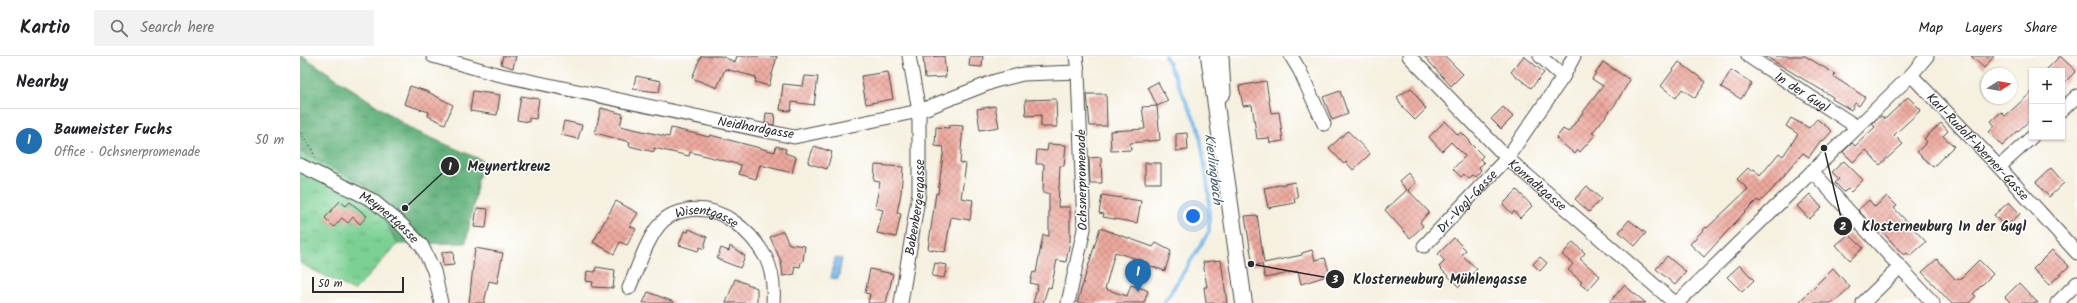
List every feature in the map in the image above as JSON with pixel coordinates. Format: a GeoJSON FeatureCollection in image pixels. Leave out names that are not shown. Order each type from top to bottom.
{"type":"FeatureCollection","features":[{"type":"Feature","properties":{"kind":"main road"},"geometry":{"type":"LineString","coordinates":[[1208,56],[1244,303]]}},
{"type":"Feature","properties":{"kind":"street","name":"Neidhardgasse"},"geometry":{"type":"LineString","coordinates":[[433,56],[496,74],[794,137],[919,111],[996,81],[1024,74],[1078,72]]}},
{"type":"Feature","properties":{"kind":"street","name":"Babenbergergasse"},"geometry":{"type":"LineString","coordinates":[[901,303],[920,194],[919,111],[910,56]]}},
{"type":"Feature","properties":{"kind":"street","name":"Ochsnerpromenade"},"geometry":{"type":"LineString","coordinates":[[1068,303],[1084,229],[1078,72],[1076,56]]}},
{"type":"Feature","properties":{"kind":"street"},"geometry":{"type":"LineString","coordinates":[[1215,102],[1224,93],[1222,56]]}},
{"type":"Feature","properties":{"kind":"street"},"geometry":{"type":"LineString","coordinates":[[1290,56],[1300,71],[1311,100],[1324,124]]}},
{"type":"Feature","properties":{"kind":"street","name":"Konradtgasse"},"geometry":{"type":"LineString","coordinates":[[1409,56],[1507,158],[1676,303]]}},
{"type":"Feature","properties":{"kind":"street"},"geometry":{"type":"LineString","coordinates":[[1540,56],[1563,77]]}},
{"type":"Feature","properties":{"kind":"street","name":"Dr.-Vogl-Gasse"},"geometry":{"type":"LineString","coordinates":[[1424,246],[1507,158],[1563,77],[1574,56]]}},
{"type":"Feature","properties":{"kind":"street","name":"In der Gugl"},"geometry":{"type":"LineString","coordinates":[[1748,56],[1857,127]]}},
{"type":"Feature","properties":{"kind":"street"},"geometry":{"type":"LineString","coordinates":[[1676,303],[1911,75],[1927,56]]}},
{"type":"Feature","properties":{"kind":"street","name":"Karl-Rudolf-Werner-Gasse"},"geometry":{"type":"LineString","coordinates":[[1911,75],[1998,167],[2077,254]]}},
{"type":"Feature","properties":{"kind":"street"},"geometry":{"type":"LineString","coordinates":[[2065,107],[2077,96]]}},
{"type":"Feature","properties":{"kind":"street"},"geometry":{"type":"LineString","coordinates":[[1998,167],[2029,140]]}},
{"type":"Feature","properties":{"kind":"street","name":"Meynertgasse"},"geometry":{"type":"LineString","coordinates":[[300,165],[372,200],[401,224],[422,246],[434,271],[441,303]]}},
{"type":"Feature","properties":{"kind":"street"},"geometry":{"type":"LineString","coordinates":[[1812,171],[1934,303]]}},
{"type":"Feature","properties":{"kind":"street","name":"Wisentgasse"},"geometry":{"type":"LineString","coordinates":[[629,288],[652,238],[662,221],[676,213],[695,209],[706,210],[727,218],[739,225],[760,248],[770,271],[773,303]]}},
{"type":"Feature","properties":{"kind":"street"},"geometry":{"type":"LineString","coordinates":[[1863,303],[1900,267]]}},
{"type":"Feature","properties":{"kind":"street"},"geometry":{"type":"LineString","coordinates":[[2057,303],[2077,283]]}},
{"type":"Feature","properties":{"kind":"path"},"geometry":{"type":"LineString","coordinates":[[300,133],[311,148],[323,177]]}},
{"type":"Feature","properties":{"kind":"green space"},"geometry":{"type":"Polygon","coordinates":[[[300,56],[303,56],[413,130],[482,160],[466,243],[398,244],[364,184],[300,151],[300,56]]]}},
{"type":"Feature","properties":{"kind":"green space"},"geometry":{"type":"Polygon","coordinates":[[[300,151],[364,184],[398,244],[354,291],[300,263],[300,151]]]}},
{"type":"Feature","properties":{"kind":"water"},"geometry":{"type":"Polygon","coordinates":[[[835,258],[842,259],[838,279],[831,278],[835,258]]]}},
{"type":"Feature","properties":{"kind":"building"},"geometry":{"type":"Polygon","coordinates":[[[503,56],[516,56],[513,68],[501,64],[503,56]]]}},
{"type":"Feature","properties":{"kind":"building"},"geometry":{"type":"Polygon","coordinates":[[[701,56],[721,56],[735,62],[737,56],[777,56],[769,86],[755,82],[756,77],[725,69],[717,88],[692,78],[701,56]]]}},
{"type":"Feature","properties":{"kind":"building"},"geometry":{"type":"Polygon","coordinates":[[[944,56],[946,77],[925,78],[923,57],[944,56]]]}},
{"type":"Feature","properties":{"kind":"building"},"geometry":{"type":"Polygon","coordinates":[[[970,56],[983,56],[982,67],[969,66],[970,56]]]}},
{"type":"Feature","properties":{"kind":"building"},"geometry":{"type":"Polygon","coordinates":[[[1424,56],[1445,56],[1463,74],[1451,86],[1424,56]]]}},
{"type":"Feature","properties":{"kind":"building"},"geometry":{"type":"Polygon","coordinates":[[[1524,56],[1544,73],[1531,88],[1511,72],[1524,56]]]}},
{"type":"Feature","properties":{"kind":"building"},"geometry":{"type":"Polygon","coordinates":[[[1765,56],[1805,56],[1835,74],[1834,77],[1865,97],[1859,106],[1855,103],[1851,110],[1832,99],[1833,97],[1765,56]]]}},
{"type":"Feature","properties":{"kind":"building"},"geometry":{"type":"Polygon","coordinates":[[[1971,56],[1994,56],[1984,68],[1971,56]]]}},
{"type":"Feature","properties":{"kind":"building"},"geometry":{"type":"Polygon","coordinates":[[[2060,56],[2076,71],[2065,82],[2065,68],[2048,68],[2060,56]]]}},
{"type":"Feature","properties":{"kind":"building"},"geometry":{"type":"Polygon","coordinates":[[[1603,62],[1630,80],[1614,106],[1592,133],[1595,135],[1580,152],[1578,150],[1575,154],[1556,138],[1563,129],[1568,132],[1603,86],[1592,79],[1603,62]]]}},
{"type":"Feature","properties":{"kind":"building"},"geometry":{"type":"Polygon","coordinates":[[[1679,62],[1706,82],[1695,98],[1682,89],[1676,98],[1661,86],[1679,62]]]}},
{"type":"Feature","properties":{"kind":"building"},"geometry":{"type":"Polygon","coordinates":[[[1731,70],[1752,83],[1741,99],[1721,87],[1731,70]]]}},
{"type":"Feature","properties":{"kind":"building"},"geometry":{"type":"Polygon","coordinates":[[[888,72],[893,99],[866,104],[861,76],[888,72]]]}},
{"type":"Feature","properties":{"kind":"building"},"geometry":{"type":"Polygon","coordinates":[[[636,76],[661,81],[659,92],[633,89],[636,76]]]}},
{"type":"Feature","properties":{"kind":"building"},"geometry":{"type":"Polygon","coordinates":[[[805,76],[818,77],[814,105],[792,102],[791,111],[780,110],[783,84],[803,86],[805,76]]]}},
{"type":"Feature","properties":{"kind":"building"},"geometry":{"type":"Polygon","coordinates":[[[1266,81],[1271,113],[1279,112],[1283,141],[1270,143],[1269,138],[1257,139],[1252,105],[1243,106],[1239,86],[1266,81]]]}},
{"type":"Feature","properties":{"kind":"building"},"geometry":{"type":"Polygon","coordinates":[[[1158,82],[1168,101],[1157,106],[1148,87],[1158,82]]]}},
{"type":"Feature","properties":{"kind":"building"},"geometry":{"type":"Polygon","coordinates":[[[410,86],[426,91],[453,105],[445,124],[428,116],[429,112],[404,104],[410,86]]]}},
{"type":"Feature","properties":{"kind":"building"},"geometry":{"type":"Polygon","coordinates":[[[1411,88],[1426,109],[1415,120],[1404,109],[1397,97],[1411,88]]]}},
{"type":"Feature","properties":{"kind":"building"},"geometry":{"type":"Polygon","coordinates":[[[473,91],[500,95],[497,115],[470,111],[473,91]]]}},
{"type":"Feature","properties":{"kind":"building"},"geometry":{"type":"Polygon","coordinates":[[[1340,91],[1348,114],[1332,120],[1323,97],[1340,91]]]}},
{"type":"Feature","properties":{"kind":"building"},"geometry":{"type":"Polygon","coordinates":[[[1087,94],[1106,94],[1107,126],[1090,126],[1087,94]]]}},
{"type":"Feature","properties":{"kind":"building"},"geometry":{"type":"Polygon","coordinates":[[[2029,95],[2029,121],[2002,146],[1989,132],[1995,126],[1991,121],[2001,112],[2005,116],[2029,95]]]}},
{"type":"Feature","properties":{"kind":"building"},"geometry":{"type":"Polygon","coordinates":[[[521,96],[539,99],[536,119],[529,118],[529,122],[517,120],[521,96]]]}},
{"type":"Feature","properties":{"kind":"building"},"geometry":{"type":"Polygon","coordinates":[[[1908,97],[1921,110],[1894,135],[1903,144],[1880,165],[1866,150],[1853,162],[1843,152],[1852,143],[1855,146],[1875,127],[1872,124],[1881,116],[1885,119],[1908,97]]]}},
{"type":"Feature","properties":{"kind":"building"},"geometry":{"type":"Polygon","coordinates":[[[1056,99],[1057,127],[1041,127],[1041,115],[1026,116],[1025,100],[1056,99]]]}},
{"type":"Feature","properties":{"kind":"building"},"geometry":{"type":"Polygon","coordinates":[[[995,106],[999,127],[980,130],[977,109],[995,106]]]}},
{"type":"Feature","properties":{"kind":"building"},"geometry":{"type":"Polygon","coordinates":[[[1157,106],[1160,140],[1130,143],[1131,150],[1111,151],[1110,131],[1145,129],[1142,107],[1157,106]]]}},
{"type":"Feature","properties":{"kind":"building"},"geometry":{"type":"Polygon","coordinates":[[[1503,107],[1513,117],[1501,129],[1491,119],[1503,107]]]}},
{"type":"Feature","properties":{"kind":"building"},"geometry":{"type":"Polygon","coordinates":[[[601,108],[623,114],[620,126],[669,137],[671,128],[709,137],[710,135],[775,152],[776,146],[786,149],[785,153],[796,157],[792,173],[760,165],[756,179],[739,174],[741,165],[690,152],[689,156],[654,148],[654,152],[629,146],[630,142],[595,133],[601,108]]]}},
{"type":"Feature","properties":{"kind":"building"},"geometry":{"type":"Polygon","coordinates":[[[766,113],[775,114],[774,125],[765,123],[766,113]]]}},
{"type":"Feature","properties":{"kind":"building"},"geometry":{"type":"Polygon","coordinates":[[[1791,118],[1809,128],[1817,119],[1832,131],[1823,141],[1821,140],[1809,157],[1803,153],[1771,191],[1760,202],[1757,200],[1704,257],[1690,244],[1706,227],[1707,228],[1748,189],[1737,179],[1748,168],[1751,171],[1754,169],[1760,176],[1779,153],[1783,156],[1798,134],[1786,126],[1791,118]]]}},
{"type":"Feature","properties":{"kind":"building"},"geometry":{"type":"Polygon","coordinates":[[[564,121],[582,125],[578,139],[561,135],[564,121]]]}},
{"type":"Feature","properties":{"kind":"building"},"geometry":{"type":"Polygon","coordinates":[[[1445,121],[1458,135],[1461,132],[1483,156],[1480,159],[1484,163],[1479,167],[1481,170],[1475,177],[1472,175],[1468,178],[1464,174],[1461,177],[1453,169],[1465,156],[1451,142],[1442,151],[1429,137],[1445,121]]]}},
{"type":"Feature","properties":{"kind":"building"},"geometry":{"type":"Polygon","coordinates":[[[1941,123],[1948,131],[1943,136],[1954,146],[1933,167],[1917,152],[1927,142],[1924,139],[1941,123]]]}},
{"type":"Feature","properties":{"kind":"building"},"geometry":{"type":"Polygon","coordinates":[[[949,125],[963,126],[960,163],[966,164],[961,198],[973,200],[970,220],[951,217],[945,252],[928,249],[936,193],[938,194],[944,147],[935,146],[936,127],[949,128],[949,125]]]}},
{"type":"Feature","properties":{"kind":"building"},"geometry":{"type":"Polygon","coordinates":[[[1348,131],[1370,154],[1353,170],[1346,162],[1344,164],[1329,148],[1348,131]]]}},
{"type":"Feature","properties":{"kind":"building"},"geometry":{"type":"Polygon","coordinates":[[[1187,133],[1188,150],[1176,151],[1176,134],[1187,133]]]}},
{"type":"Feature","properties":{"kind":"building"},"geometry":{"type":"Polygon","coordinates":[[[1048,144],[1066,145],[1064,166],[1060,166],[1058,207],[1070,207],[1070,241],[1066,262],[1057,260],[1051,288],[1048,287],[1043,303],[1033,303],[1038,285],[1030,283],[1033,272],[1036,273],[1043,235],[1049,236],[1049,193],[1043,193],[1044,164],[1036,164],[1037,150],[1047,151],[1048,144]]]}},
{"type":"Feature","properties":{"kind":"building"},"geometry":{"type":"Polygon","coordinates":[[[814,146],[832,152],[827,169],[808,163],[814,146]]]}},
{"type":"Feature","properties":{"kind":"building"},"geometry":{"type":"Polygon","coordinates":[[[1101,157],[1102,183],[1090,183],[1089,158],[1101,157]]]}},
{"type":"Feature","properties":{"kind":"building"},"geometry":{"type":"Polygon","coordinates":[[[1844,161],[1863,180],[1851,192],[1848,189],[1844,192],[1835,183],[1839,179],[1832,172],[1844,161]]]}},
{"type":"Feature","properties":{"kind":"building"},"geometry":{"type":"Polygon","coordinates":[[[1145,163],[1161,163],[1161,183],[1145,183],[1145,163]]]}},
{"type":"Feature","properties":{"kind":"building"},"geometry":{"type":"Polygon","coordinates":[[[875,165],[903,167],[901,193],[897,213],[901,214],[896,237],[877,233],[883,210],[875,208],[880,182],[874,181],[875,165]]]}},
{"type":"Feature","properties":{"kind":"building"},"geometry":{"type":"Polygon","coordinates":[[[2051,168],[2064,183],[2049,197],[2036,182],[2051,168]]]}},
{"type":"Feature","properties":{"kind":"building"},"geometry":{"type":"Polygon","coordinates":[[[1408,173],[1416,183],[1408,190],[1429,212],[1420,222],[1423,226],[1410,238],[1385,210],[1407,190],[1399,181],[1408,173]]]}},
{"type":"Feature","properties":{"kind":"building"},"geometry":{"type":"Polygon","coordinates":[[[1295,182],[1298,198],[1294,198],[1295,203],[1268,208],[1264,188],[1295,182]]]}},
{"type":"Feature","properties":{"kind":"building"},"geometry":{"type":"Polygon","coordinates":[[[1587,186],[1601,199],[1589,212],[1575,199],[1587,186]]]}},
{"type":"Feature","properties":{"kind":"building"},"geometry":{"type":"Polygon","coordinates":[[[1517,190],[1532,206],[1520,218],[1514,211],[1512,214],[1503,204],[1517,190]]]}},
{"type":"Feature","properties":{"kind":"building"},"geometry":{"type":"Polygon","coordinates":[[[1810,194],[1822,208],[1809,219],[1797,206],[1810,194]]]}},
{"type":"Feature","properties":{"kind":"building"},"geometry":{"type":"Polygon","coordinates":[[[1102,195],[1141,201],[1137,223],[1103,217],[1104,214],[1099,213],[1102,195]]]}},
{"type":"Feature","properties":{"kind":"building"},"geometry":{"type":"Polygon","coordinates":[[[1887,196],[1897,206],[1894,208],[1926,242],[1910,256],[1907,253],[1904,255],[1876,225],[1874,227],[1858,210],[1869,200],[1875,207],[1887,196]]]}},
{"type":"Feature","properties":{"kind":"building"},"geometry":{"type":"Polygon","coordinates":[[[340,201],[346,206],[350,202],[367,216],[360,224],[353,217],[348,223],[342,218],[334,227],[325,218],[340,201]]]}},
{"type":"Feature","properties":{"kind":"building"},"geometry":{"type":"Polygon","coordinates":[[[616,201],[638,213],[630,226],[636,229],[627,245],[620,242],[614,254],[593,242],[616,201]]]}},
{"type":"Feature","properties":{"kind":"building"},"geometry":{"type":"Polygon","coordinates":[[[2009,202],[2020,214],[2005,227],[1994,215],[2009,202]]]}},
{"type":"Feature","properties":{"kind":"building"},"geometry":{"type":"Polygon","coordinates":[[[477,208],[488,209],[486,228],[474,227],[477,208]]]}},
{"type":"Feature","properties":{"kind":"building"},"geometry":{"type":"Polygon","coordinates":[[[1257,215],[1264,263],[1302,255],[1302,253],[1312,250],[1315,260],[1325,258],[1330,275],[1301,284],[1298,271],[1265,278],[1262,264],[1253,266],[1245,216],[1257,215]]]}},
{"type":"Feature","properties":{"kind":"building"},"geometry":{"type":"Polygon","coordinates":[[[1629,220],[1646,233],[1635,246],[1619,232],[1629,220]]]}},
{"type":"Feature","properties":{"kind":"building"},"geometry":{"type":"Polygon","coordinates":[[[1100,228],[1153,247],[1156,243],[1171,251],[1165,271],[1148,265],[1149,263],[1115,252],[1105,289],[1127,296],[1131,285],[1144,289],[1148,291],[1144,303],[1077,303],[1100,228]]]}},
{"type":"Feature","properties":{"kind":"building"},"geometry":{"type":"Polygon","coordinates":[[[689,229],[707,237],[704,249],[700,247],[698,251],[679,245],[684,231],[688,232],[689,229]]]}},
{"type":"Feature","properties":{"kind":"building"},"geometry":{"type":"Polygon","coordinates":[[[783,231],[789,244],[805,246],[803,261],[801,262],[800,267],[794,266],[795,274],[783,276],[781,261],[770,237],[783,231]]]}},
{"type":"Feature","properties":{"kind":"building"},"geometry":{"type":"Polygon","coordinates":[[[1849,234],[1863,248],[1850,260],[1836,245],[1849,234]]]}},
{"type":"Feature","properties":{"kind":"building"},"geometry":{"type":"Polygon","coordinates":[[[1454,238],[1466,250],[1462,255],[1477,269],[1459,287],[1439,267],[1445,261],[1438,254],[1454,238]]]}},
{"type":"Feature","properties":{"kind":"building"},"geometry":{"type":"Polygon","coordinates":[[[1573,242],[1585,253],[1580,259],[1600,276],[1588,290],[1580,284],[1582,282],[1568,270],[1573,264],[1562,255],[1573,242]]]}},
{"type":"Feature","properties":{"kind":"building"},"geometry":{"type":"Polygon","coordinates":[[[730,246],[745,256],[740,268],[717,259],[721,248],[729,251],[730,246]]]}},
{"type":"Feature","properties":{"kind":"building"},"geometry":{"type":"Polygon","coordinates":[[[475,248],[503,253],[497,283],[489,281],[484,303],[469,303],[475,248]]]}},
{"type":"Feature","properties":{"kind":"building"},"geometry":{"type":"Polygon","coordinates":[[[2052,250],[2069,266],[2049,285],[2033,269],[2052,250]]]}},
{"type":"Feature","properties":{"kind":"building"},"geometry":{"type":"Polygon","coordinates":[[[453,251],[454,265],[443,266],[442,252],[453,251]]]}},
{"type":"Feature","properties":{"kind":"building"},"geometry":{"type":"Polygon","coordinates":[[[1667,256],[1686,272],[1675,285],[1656,269],[1667,256]]]}},
{"type":"Feature","properties":{"kind":"building"},"geometry":{"type":"Polygon","coordinates":[[[1540,257],[1547,263],[1540,271],[1533,264],[1540,257]]]}},
{"type":"Feature","properties":{"kind":"building"},"geometry":{"type":"Polygon","coordinates":[[[1937,259],[1956,280],[1958,278],[1960,279],[1979,260],[1993,274],[1973,294],[1976,296],[1969,303],[1951,303],[1922,272],[1937,259]]]}},
{"type":"Feature","properties":{"kind":"building"},"geometry":{"type":"Polygon","coordinates":[[[1221,260],[1227,303],[1206,303],[1204,287],[1207,287],[1203,262],[1221,260]]]}},
{"type":"Feature","properties":{"kind":"building"},"geometry":{"type":"Polygon","coordinates":[[[935,263],[947,265],[944,278],[932,276],[935,263]]]}},
{"type":"Feature","properties":{"kind":"building"},"geometry":{"type":"Polygon","coordinates":[[[1740,265],[1754,280],[1742,292],[1727,277],[1740,265]]]}},
{"type":"Feature","properties":{"kind":"building"},"geometry":{"type":"Polygon","coordinates":[[[596,267],[615,270],[613,288],[592,287],[593,282],[586,281],[587,271],[595,272],[596,267]]]}},
{"type":"Feature","properties":{"kind":"building"},"geometry":{"type":"Polygon","coordinates":[[[1833,268],[1850,287],[1833,303],[1798,303],[1833,268]]]}},
{"type":"Feature","properties":{"kind":"building"},"geometry":{"type":"Polygon","coordinates":[[[870,269],[893,274],[886,303],[868,303],[870,294],[865,293],[870,269]]]}},
{"type":"Feature","properties":{"kind":"building"},"geometry":{"type":"Polygon","coordinates":[[[735,279],[757,288],[757,303],[726,303],[735,279]]]}},
{"type":"Feature","properties":{"kind":"building"},"geometry":{"type":"Polygon","coordinates":[[[2019,283],[2038,303],[2011,303],[2005,297],[2019,283]]]}},
{"type":"Feature","properties":{"kind":"building"},"geometry":{"type":"Polygon","coordinates":[[[1624,285],[1646,303],[1609,303],[1624,285]]]}},
{"type":"Feature","properties":{"kind":"building"},"geometry":{"type":"Polygon","coordinates":[[[648,292],[674,302],[674,303],[643,303],[648,292]]]}},
{"type":"Feature","properties":{"kind":"waterway","name":"Kierlingbach"},"geometry":{"type":"LineString","coordinates":[[1164,303],[1209,232],[1209,194],[1199,129],[1165,56]]}},
{"type":"Feature","properties":{"kind":"place","name":"Klosterneuburg In der Gugl"},"geometry":{"type":"Point","coordinates":[1824,148]}},
{"type":"Feature","properties":{"kind":"place","name":"Meynertkreuz"},"geometry":{"type":"Point","coordinates":[405,208]}},
{"type":"Feature","properties":{"kind":"place","name":"Klosterneuburg Mühlengasse"},"geometry":{"type":"Point","coordinates":[1251,264]}},
{"type":"Feature","properties":{"kind":"place","name":"Baumeister Fuchs"},"geometry":{"type":"Point","coordinates":[1138,292]}}]}
